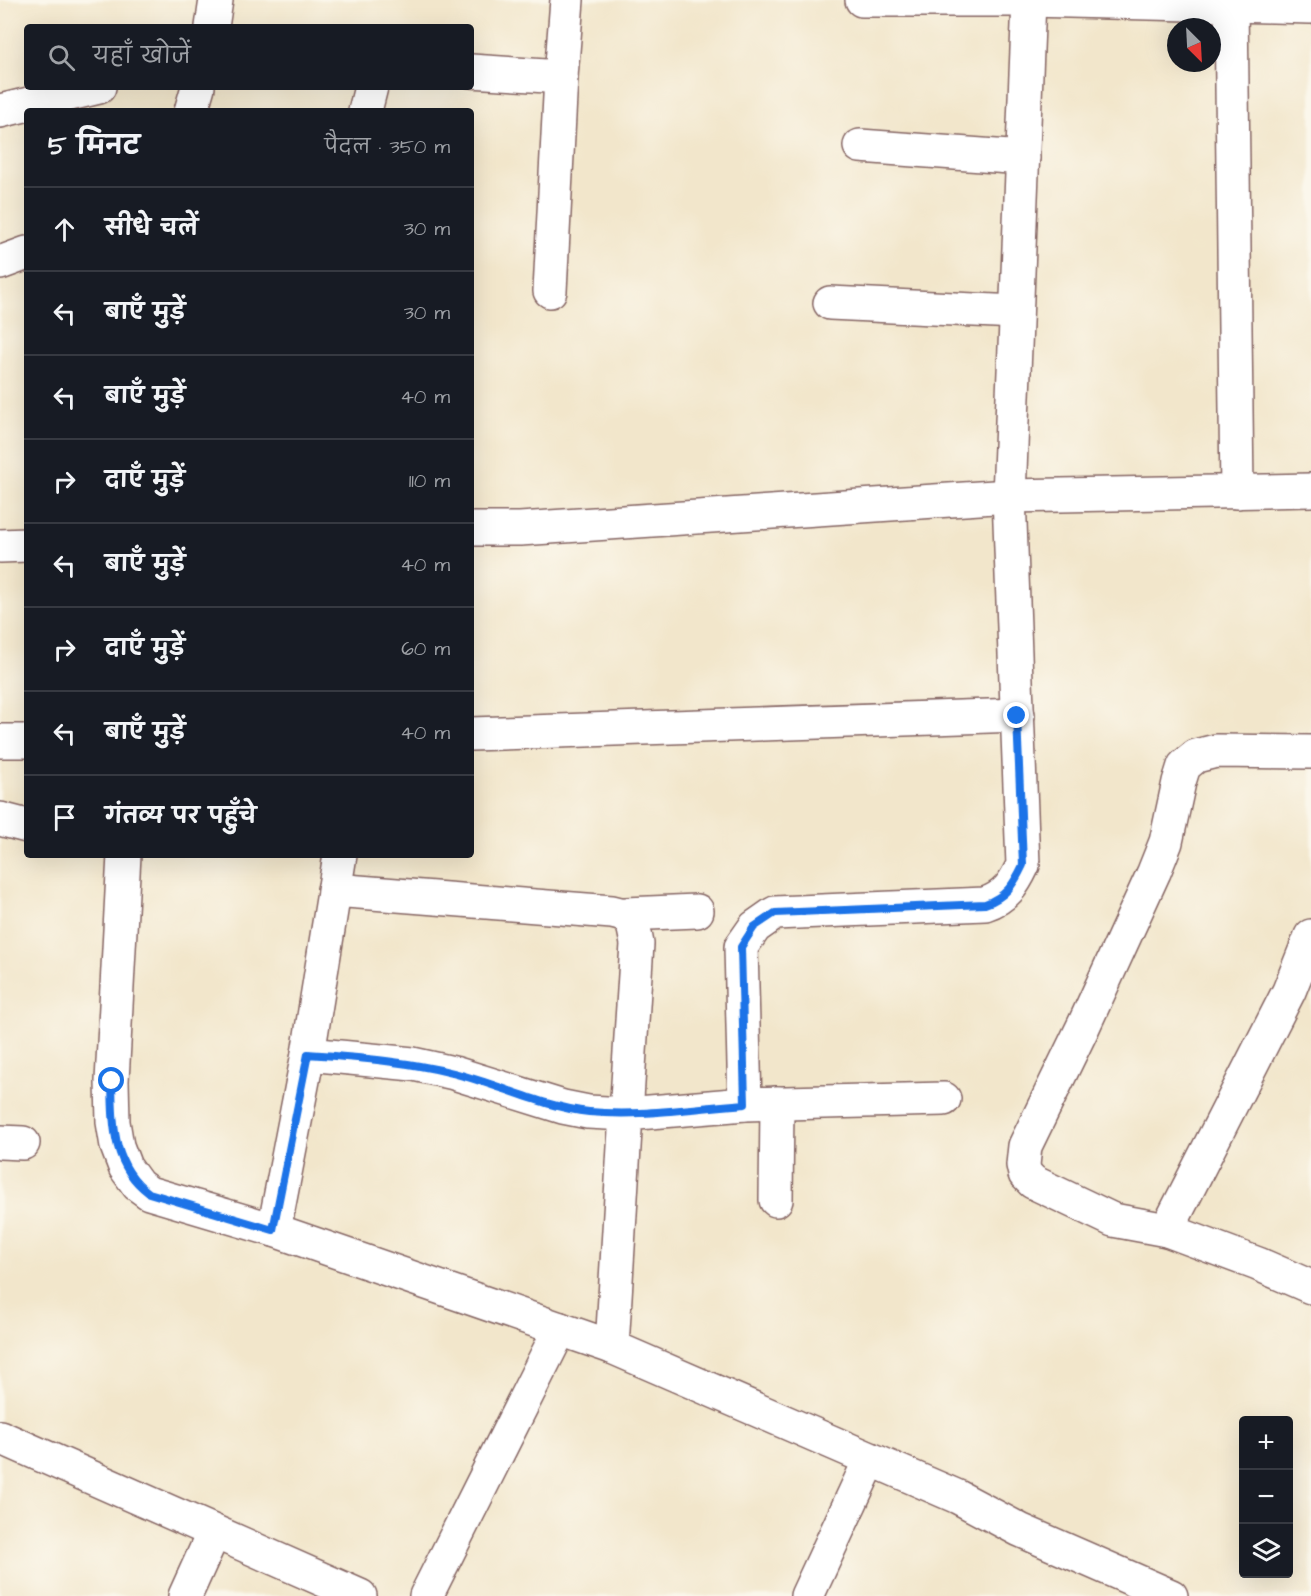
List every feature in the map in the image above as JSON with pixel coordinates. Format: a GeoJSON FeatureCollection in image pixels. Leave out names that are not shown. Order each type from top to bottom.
{"type":"FeatureCollection","features":[{"type":"Feature","properties":{"kind":"street"},"geometry":{"type":"LineString","coordinates":[[212,24],[216,0]]}},
{"type":"Feature","properties":{"kind":"street"},"geometry":{"type":"LineString","coordinates":[[550,291],[567,0]]}},
{"type":"Feature","properties":{"kind":"street"},"geometry":{"type":"LineString","coordinates":[[862,0],[1029,0],[1311,8]]}},
{"type":"Feature","properties":{"kind":"street"},"geometry":{"type":"LineString","coordinates":[[745,1104],[741,947],[754,927],[775,913],[985,904],[998,900],[1014,885],[1023,865],[1009,496],[1029,0]]}},
{"type":"Feature","properties":{"kind":"street"},"geometry":{"type":"LineString","coordinates":[[1231,6],[1237,492]]}},
{"type":"Feature","properties":{"kind":"street"},"geometry":{"type":"LineString","coordinates":[[474,71],[561,77]]}},
{"type":"Feature","properties":{"kind":"street"},"geometry":{"type":"LineString","coordinates":[[0,111],[87,90]]}},
{"type":"Feature","properties":{"kind":"street"},"geometry":{"type":"LineString","coordinates":[[192,108],[197,90]]}},
{"type":"Feature","properties":{"kind":"street"},"geometry":{"type":"LineString","coordinates":[[366,108],[370,90]]}},
{"type":"Feature","properties":{"kind":"street"},"geometry":{"type":"LineString","coordinates":[[860,146],[1023,158]]}},
{"type":"Feature","properties":{"kind":"street"},"geometry":{"type":"LineString","coordinates":[[0,263],[24,254]]}},
{"type":"Feature","properties":{"kind":"street"},"geometry":{"type":"LineString","coordinates":[[830,303],[1016,312]]}},
{"type":"Feature","properties":{"kind":"street"},"geometry":{"type":"LineString","coordinates":[[474,529],[520,529],[1009,496],[1311,490]]}},
{"type":"Feature","properties":{"kind":"street"},"geometry":{"type":"LineString","coordinates":[[0,546],[24,545]]}},
{"type":"Feature","properties":{"kind":"street"},"geometry":{"type":"LineString","coordinates":[[474,734],[1017,716]]}},
{"type":"Feature","properties":{"kind":"street"},"geometry":{"type":"LineString","coordinates":[[0,741],[24,741]]}},
{"type":"Feature","properties":{"kind":"street"},"geometry":{"type":"LineString","coordinates":[[1311,752],[1216,751],[1196,756],[1184,766],[1166,843],[1083,1027],[1024,1146],[1023,1164],[1025,1174],[1033,1182],[1113,1220],[1167,1230],[1258,1264],[1311,1287]]}},
{"type":"Feature","properties":{"kind":"street"},"geometry":{"type":"LineString","coordinates":[[0,819],[24,825]]}},
{"type":"Feature","properties":{"kind":"street"},"geometry":{"type":"LineString","coordinates":[[124,858],[112,1091],[113,1122],[117,1146],[125,1167],[138,1185],[149,1193],[273,1230],[612,1347],[958,1497],[1020,1530],[1171,1596]]}},
{"type":"Feature","properties":{"kind":"street"},"geometry":{"type":"LineString","coordinates":[[273,1230],[308,1054],[339,858]]}},
{"type":"Feature","properties":{"kind":"street"},"geometry":{"type":"LineString","coordinates":[[334,890],[626,915],[697,911]]}},
{"type":"Feature","properties":{"kind":"street"},"geometry":{"type":"LineString","coordinates":[[612,1347],[638,944],[633,923],[626,915]]}},
{"type":"Feature","properties":{"kind":"street"},"geometry":{"type":"LineString","coordinates":[[1167,1230],[1300,996],[1311,936]]}},
{"type":"Feature","properties":{"kind":"street"},"geometry":{"type":"LineString","coordinates":[[308,1054],[413,1064],[454,1073],[563,1107],[588,1112],[626,1114],[745,1104],[944,1099]]}},
{"type":"Feature","properties":{"kind":"street"},"geometry":{"type":"LineString","coordinates":[[776,1200],[777,1103]]}},
{"type":"Feature","properties":{"kind":"street"},"geometry":{"type":"LineString","coordinates":[[426,1596],[560,1329]]}},
{"type":"Feature","properties":{"kind":"street"},"geometry":{"type":"LineString","coordinates":[[0,1437],[360,1596]]}},
{"type":"Feature","properties":{"kind":"street"},"geometry":{"type":"LineString","coordinates":[[807,1596],[870,1460]]}},
{"type":"Feature","properties":{"kind":"street"},"geometry":{"type":"LineString","coordinates":[[186,1596],[214,1532]]}},
{"type":"Feature","properties":{"kind":"route"},"geometry":{"type":"LineString","coordinates":[[112,1081],[113,1122],[117,1146],[125,1167],[138,1185],[149,1193],[273,1230],[308,1054],[413,1064],[454,1073],[563,1107],[588,1112],[626,1114],[745,1104],[741,947],[754,927],[775,913],[985,904],[998,900],[1014,885],[1023,865],[1017,716]]}}]}
